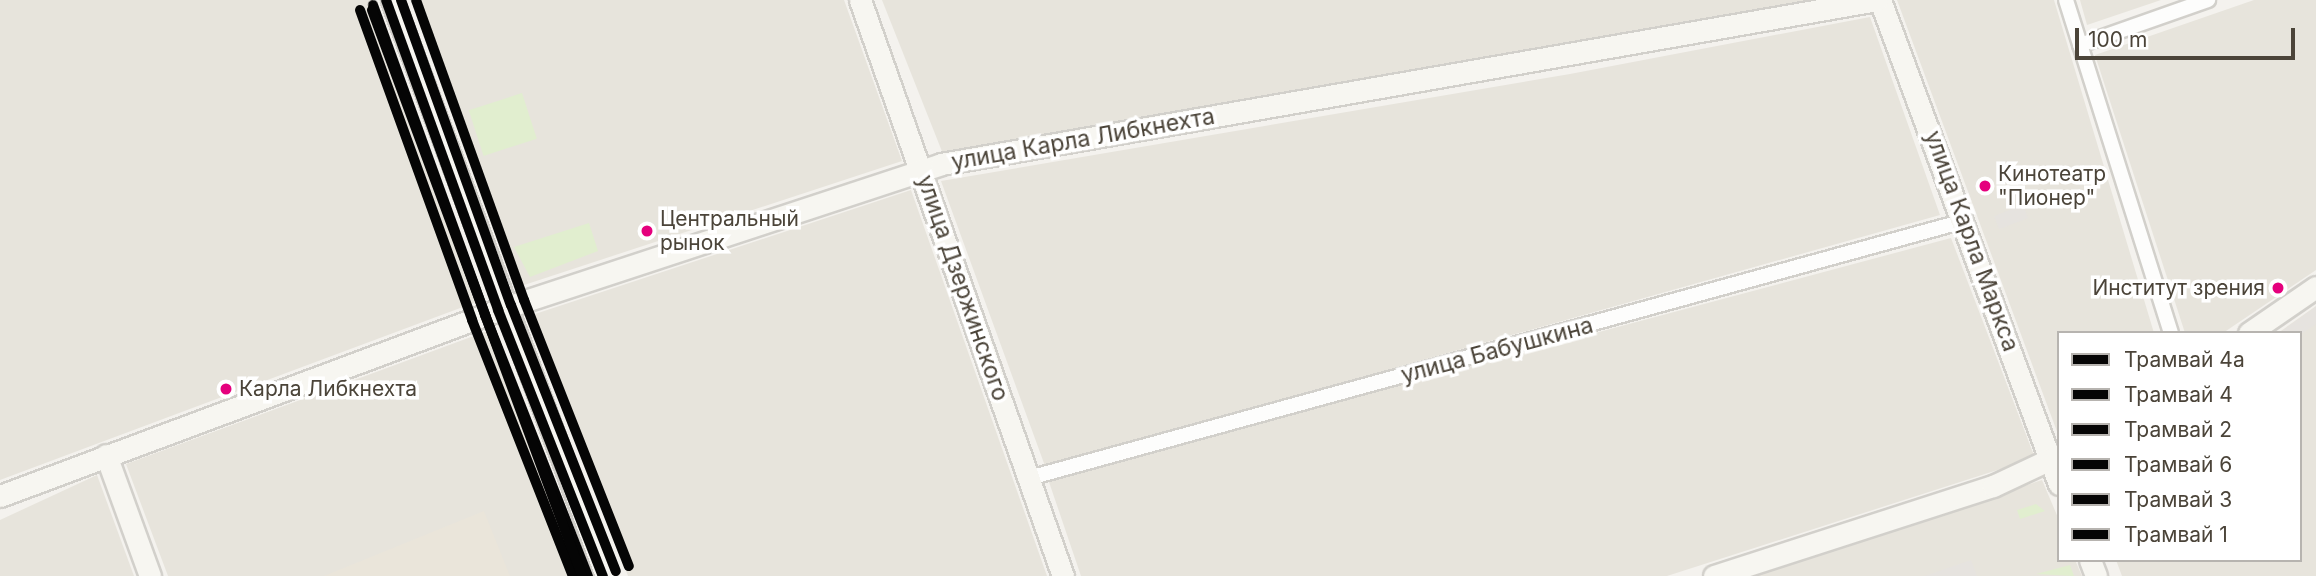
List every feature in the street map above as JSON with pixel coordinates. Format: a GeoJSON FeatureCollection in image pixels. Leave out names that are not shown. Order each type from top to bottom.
{"type":"FeatureCollection","features":[{"type":"Feature","properties":{"kind":"main road"},"geometry":{"type":"LineString","coordinates":[[392,0],[504,308],[606,576]]}},
{"type":"Feature","properties":{"kind":"main road","name":"улица Дзержинского"},"geometry":{"type":"LineString","coordinates":[[860,0],[1063,576]]}},
{"type":"Feature","properties":{"kind":"main road","name":"улица Карла Либкнехта"},"geometry":{"type":"LineString","coordinates":[[0,496],[504,308],[922,170],[1879,0]]}},
{"type":"Feature","properties":{"kind":"main road","name":"улица Карла Маркса"},"geometry":{"type":"LineString","coordinates":[[1879,0],[2054,457]]}},
{"type":"Feature","properties":{"kind":"main road"},"geometry":{"type":"LineString","coordinates":[[2252,331],[2316,287]]}},
{"type":"Feature","properties":{"kind":"main road"},"geometry":{"type":"LineString","coordinates":[[106,455],[150,576]]}},
{"type":"Feature","properties":{"kind":"main road"},"geometry":{"type":"LineString","coordinates":[[1714,576],[1993,486],[2054,457]]}},
{"type":"Feature","properties":{"kind":"street"},"geometry":{"type":"LineString","coordinates":[[2066,0],[2170,331]]}},
{"type":"Feature","properties":{"kind":"street"},"geometry":{"type":"LineString","coordinates":[[2080,44],[2208,0]]}},
{"type":"Feature","properties":{"kind":"street","name":"улица Бабушкина"},"geometry":{"type":"LineString","coordinates":[[1029,478],[1964,221]]}},
{"type":"Feature","properties":{"kind":"shaded area"},"geometry":{"type":"Polygon","coordinates":[[[0,0],[370,0],[479,301],[0,480],[0,0]]]}},
{"type":"Feature","properties":{"kind":"shaded area"},"geometry":{"type":"Polygon","coordinates":[[[413,0],[844,0],[902,161],[518,287],[413,0]]]}},
{"type":"Feature","properties":{"kind":"shaded area"},"geometry":{"type":"Polygon","coordinates":[[[882,0],[1824,0],[943,154],[882,0]]]}},
{"type":"Feature","properties":{"kind":"shaded area"},"geometry":{"type":"Polygon","coordinates":[[[1897,0],[2054,0],[2153,331],[2057,331],[2057,432],[1897,0]]]}},
{"type":"Feature","properties":{"kind":"shaded area"},"geometry":{"type":"Polygon","coordinates":[[[2080,0],[2161,0],[2087,25],[2080,0]]]}},
{"type":"Feature","properties":{"kind":"shaded area"},"geometry":{"type":"Polygon","coordinates":[[[2254,0],[2316,0],[2316,270],[2226,331],[2184,331],[2095,55],[2254,0]]]}},
{"type":"Feature","properties":{"kind":"shaded area"},"geometry":{"type":"Polygon","coordinates":[[[1870,17],[1940,215],[1045,466],[941,181],[1570,74],[1870,17]]]}},
{"type":"Feature","properties":{"kind":"shaded area"},"geometry":{"type":"Polygon","coordinates":[[[911,190],[1047,576],[628,576],[529,316],[911,190]]]}},
{"type":"Feature","properties":{"kind":"shaded area"},"geometry":{"type":"Polygon","coordinates":[[[2023,205],[2028,218],[1999,229],[1994,216],[2023,205]]]}},
{"type":"Feature","properties":{"kind":"shaded area"},"geometry":{"type":"Polygon","coordinates":[[[1951,238],[2035,458],[1667,576],[1081,576],[1048,479],[1951,238]]]}},
{"type":"Feature","properties":{"kind":"shaded area"},"geometry":{"type":"Polygon","coordinates":[[[2316,306],[2316,576],[2122,576],[2117,562],[2302,562],[2302,331],[2281,331],[2316,306]]]}},
{"type":"Feature","properties":{"kind":"shaded area"},"geometry":{"type":"Polygon","coordinates":[[[2316,307],[2316,324],[2302,334],[2302,331],[2282,331],[2316,307]]]}},
{"type":"Feature","properties":{"kind":"shaded area"},"geometry":{"type":"Polygon","coordinates":[[[490,330],[583,576],[168,576],[126,464],[490,330]]]}},
{"type":"Feature","properties":{"kind":"shaded area"},"geometry":{"type":"Polygon","coordinates":[[[97,475],[134,576],[0,576],[0,520],[97,475]]]}},
{"type":"Feature","properties":{"kind":"shaded area"},"geometry":{"type":"Polygon","coordinates":[[[2042,480],[2057,515],[2057,562],[2076,562],[2082,576],[1752,576],[2042,480]]]}},
{"type":"Feature","properties":{"kind":"shaded area"},"geometry":{"type":"Polygon","coordinates":[[[484,511],[510,576],[324,576],[484,511]]]}},
{"type":"Feature","properties":{"kind":"shaded area"},"geometry":{"type":"Polygon","coordinates":[[[1971,560],[1977,576],[1925,576],[1971,560]]]}},
{"type":"Feature","properties":{"kind":"green space"},"geometry":{"type":"Polygon","coordinates":[[[522,93],[537,139],[484,156],[469,110],[522,93]]]}},
{"type":"Feature","properties":{"kind":"green space"},"geometry":{"type":"Polygon","coordinates":[[[589,223],[598,251],[530,277],[514,247],[589,223]]]}},
{"type":"Feature","properties":{"kind":"green space"},"geometry":{"type":"Polygon","coordinates":[[[2036,504],[2045,511],[2020,519],[2017,510],[2036,504]]]}},
{"type":"Feature","properties":{"kind":"green space"},"geometry":{"type":"Polygon","coordinates":[[[2070,565],[2074,576],[2036,574],[2070,565]]]}},
{"type":"Feature","properties":{"kind":"tram line","name":"4a"},"geometry":{"type":"LineString","coordinates":[[386,0],[498,310],[603,576]]}},
{"type":"Feature","properties":{"kind":"tram line","name":"2"},"geometry":{"type":"LineString","coordinates":[[401,0],[511,305],[616,571]]}},
{"type":"Feature","properties":{"kind":"tram line","name":"3"},"geometry":{"type":"LineString","coordinates":[[416,0],[524,300],[629,566]]}},
{"type":"Feature","properties":{"kind":"tram line","name":"4"},"geometry":{"type":"LineString","coordinates":[[373,5],[485,315],[588,576]]}},
{"type":"Feature","properties":{"kind":"tram line","name":"6"},"geometry":{"type":"LineString","coordinates":[[360,10],[472,320],[573,576]]}},
{"type":"Feature","properties":{"kind":"tram line","name":"1"},"geometry":{"type":"LineString","coordinates":[[372,10],[582,576]]}},
{"type":"Feature","properties":{"kind":"place","name":"Кинотеатр \"Пионер\""},"geometry":{"type":"Point","coordinates":[1985,186]}},
{"type":"Feature","properties":{"kind":"place","name":"Центральный рынок"},"geometry":{"type":"Point","coordinates":[647,231]}},
{"type":"Feature","properties":{"kind":"place","name":"Институт зрения"},"geometry":{"type":"Point","coordinates":[2278,288]}},
{"type":"Feature","properties":{"kind":"place","name":"Карла Либкнехта"},"geometry":{"type":"Point","coordinates":[226,389]}}]}
